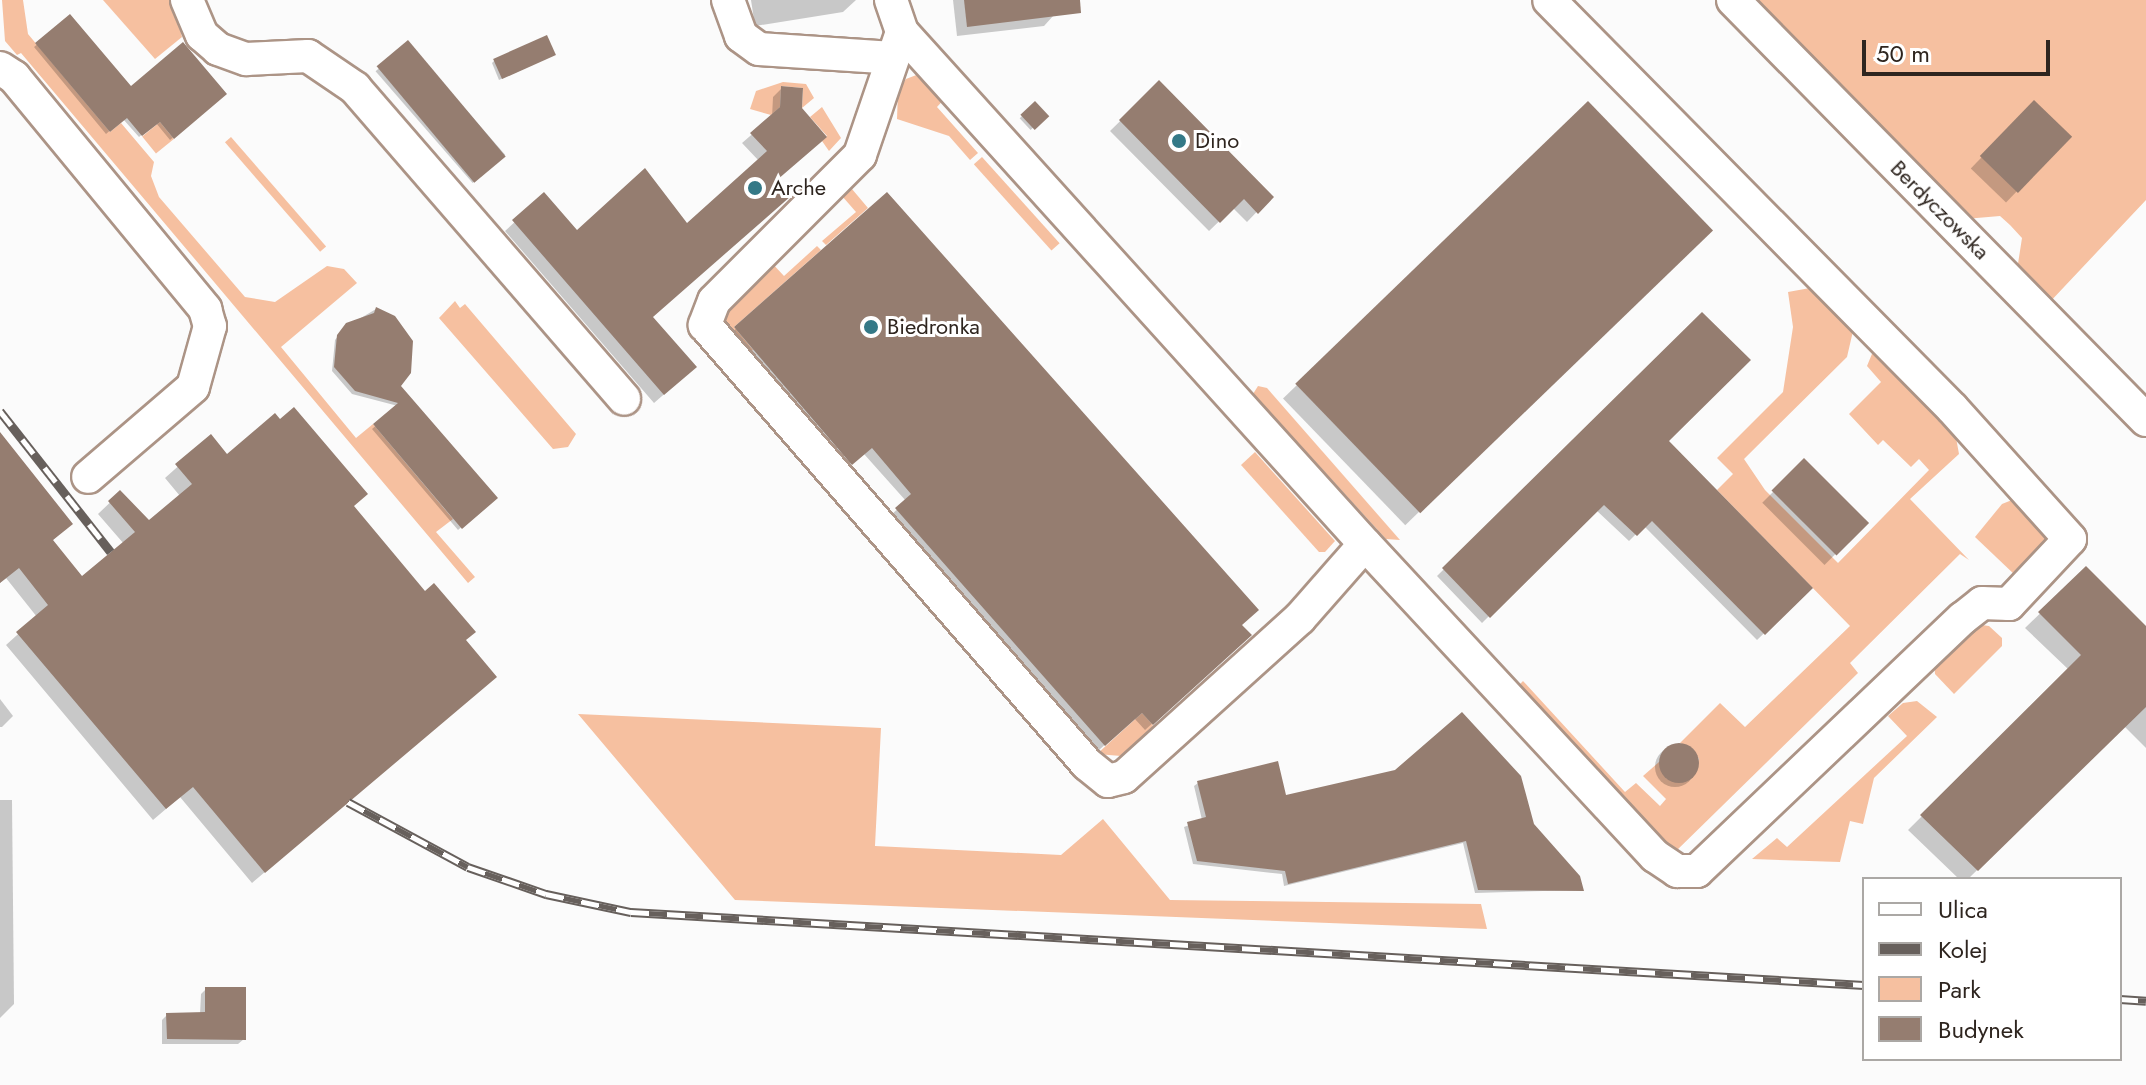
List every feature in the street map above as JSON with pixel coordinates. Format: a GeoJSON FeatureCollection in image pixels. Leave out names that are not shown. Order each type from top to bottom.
{"type":"FeatureCollection","features":[{"type":"Feature","properties":{"kind":"street"},"geometry":{"type":"LineString","coordinates":[[187,0],[202,35],[218,49],[246,59],[308,56],[355,88],[624,399]]}},
{"type":"Feature","properties":{"kind":"street"},"geometry":{"type":"LineString","coordinates":[[728,0],[741,36],[759,49],[897,45],[1655,856],[1677,871],[1697,871],[1734,840],[1963,618],[1982,603],[2009,604],[2067,547],[2068,533],[1969,433],[1952,408],[1549,0]]}},
{"type":"Feature","properties":{"kind":"street"},"geometry":{"type":"LineString","coordinates":[[891,0],[897,45],[860,155],[714,301],[705,325],[1087,764],[1108,781],[1124,777],[1300,618],[1365,544]]}},
{"type":"Feature","properties":{"kind":"street","name":"Berdyczowska"},"geometry":{"type":"LineString","coordinates":[[1733,0],[2146,420]]}},
{"type":"Feature","properties":{"kind":"street"},"geometry":{"type":"LineString","coordinates":[[0,68],[14,77],[205,309],[210,326],[193,387],[88,477]]}},
{"type":"Feature","properties":{"kind":"green space"},"geometry":{"type":"Polygon","coordinates":[[[2,0],[23,0],[28,34],[110,132],[121,123],[154,162],[151,176],[159,197],[245,297],[275,302],[327,266],[344,269],[357,283],[281,347],[356,438],[373,424],[453,519],[436,532],[475,577],[468,583],[21,53],[17,55],[5,41],[2,0]]]}},
{"type":"Feature","properties":{"kind":"green space"},"geometry":{"type":"Polygon","coordinates":[[[103,0],[173,0],[182,37],[155,59],[103,0]]]}},
{"type":"Feature","properties":{"kind":"green space"},"geometry":{"type":"Polygon","coordinates":[[[1750,0],[2146,0],[2146,200],[2048,304],[2017,270],[2022,238],[2010,225],[2000,216],[1965,219],[1750,0]]]}},
{"type":"Feature","properties":{"kind":"green space"},"geometry":{"type":"Polygon","coordinates":[[[919,74],[948,95],[937,107],[978,153],[970,160],[949,136],[897,119],[898,91],[906,79],[919,74]]]}},
{"type":"Feature","properties":{"kind":"green space"},"geometry":{"type":"Polygon","coordinates":[[[783,82],[806,84],[814,98],[802,108],[803,88],[781,86],[780,107],[771,115],[750,109],[756,91],[783,82]]]}},
{"type":"Feature","properties":{"kind":"green space"},"geometry":{"type":"Polygon","coordinates":[[[822,107],[841,138],[829,151],[822,141],[827,136],[810,117],[822,107]]]}},
{"type":"Feature","properties":{"kind":"green space"},"geometry":{"type":"Polygon","coordinates":[[[160,122],[174,139],[156,154],[142,136],[160,122]]]}},
{"type":"Feature","properties":{"kind":"green space"},"geometry":{"type":"Polygon","coordinates":[[[231,137],[326,246],[320,252],[225,142],[231,137]]]}},
{"type":"Feature","properties":{"kind":"green space"},"geometry":{"type":"Polygon","coordinates":[[[982,157],[1060,243],[1051,251],[974,164],[982,157]]]}},
{"type":"Feature","properties":{"kind":"green space"},"geometry":{"type":"Polygon","coordinates":[[[852,189],[868,208],[826,245],[822,241],[856,212],[842,196],[852,189]]]}},
{"type":"Feature","properties":{"kind":"green space"},"geometry":{"type":"Polygon","coordinates":[[[817,246],[821,250],[734,327],[753,350],[747,355],[724,335],[729,298],[770,261],[784,276],[817,246]]]}},
{"type":"Feature","properties":{"kind":"green space"},"geometry":{"type":"Polygon","coordinates":[[[1810,288],[1853,331],[1847,357],[1744,459],[1765,490],[1838,563],[1929,470],[1919,459],[1911,467],[1883,440],[1878,445],[1849,414],[1881,382],[1867,366],[1874,349],[1955,432],[1959,454],[1910,499],[1969,560],[1960,554],[1850,663],[1858,673],[1673,854],[1517,687],[1523,681],[1625,792],[1636,783],[1660,806],[1666,799],[1643,776],[1659,762],[1667,779],[1690,780],[1699,759],[1693,749],[1680,743],[1720,703],[1745,727],[1850,626],[1717,490],[1733,474],[1717,458],[1783,392],[1793,327],[1788,292],[1810,288]]]}},
{"type":"Feature","properties":{"kind":"green space"},"geometry":{"type":"Polygon","coordinates":[[[455,301],[460,308],[465,304],[576,434],[568,447],[553,449],[439,318],[455,301]]]}},
{"type":"Feature","properties":{"kind":"green space"},"geometry":{"type":"Polygon","coordinates":[[[1258,386],[1267,388],[1400,540],[1386,539],[1253,394],[1258,386]]]}},
{"type":"Feature","properties":{"kind":"green space"},"geometry":{"type":"Polygon","coordinates":[[[1255,452],[1335,541],[1325,552],[1319,552],[1241,465],[1255,452]]]}},
{"type":"Feature","properties":{"kind":"green space"},"geometry":{"type":"Polygon","coordinates":[[[2012,500],[2050,537],[2016,576],[1975,537],[2002,504],[2012,500]]]}},
{"type":"Feature","properties":{"kind":"green space"},"geometry":{"type":"Polygon","coordinates":[[[1975,624],[1989,626],[2002,638],[2002,646],[1954,694],[1935,674],[1934,660],[1975,624]]]}},
{"type":"Feature","properties":{"kind":"green space"},"geometry":{"type":"Polygon","coordinates":[[[1917,701],[1937,717],[1874,778],[1863,824],[1850,821],[1840,862],[1752,859],[1777,838],[1787,847],[1907,736],[1888,716],[1903,703],[1917,701]]]}},
{"type":"Feature","properties":{"kind":"green space"},"geometry":{"type":"Polygon","coordinates":[[[1142,713],[1153,725],[1145,739],[1121,756],[1097,754],[1142,713]]]}},
{"type":"Feature","properties":{"kind":"green space"},"geometry":{"type":"Polygon","coordinates":[[[578,714],[881,728],[875,846],[1061,855],[1103,819],[1170,900],[1481,904],[1487,929],[735,900],[578,714]]]}},
{"type":"Feature","properties":{"kind":"building"},"geometry":{"type":"Polygon","coordinates":[[[964,0],[1080,0],[1081,13],[967,27],[964,0]]]}},
{"type":"Feature","properties":{"kind":"building"},"geometry":{"type":"Polygon","coordinates":[[[70,14],[131,86],[183,42],[227,94],[174,139],[160,122],[142,136],[127,118],[110,132],[35,43],[70,14]]]}},
{"type":"Feature","properties":{"kind":"building"},"geometry":{"type":"Polygon","coordinates":[[[547,35],[556,55],[502,79],[493,59],[547,35]]]}},
{"type":"Feature","properties":{"kind":"building"},"geometry":{"type":"Polygon","coordinates":[[[408,40],[506,156],[474,183],[377,66],[408,40]]]}},
{"type":"Feature","properties":{"kind":"building"},"geometry":{"type":"Polygon","coordinates":[[[1159,80],[1274,197],[1258,214],[1244,199],[1220,223],[1119,120],[1159,80]]]}},
{"type":"Feature","properties":{"kind":"building"},"geometry":{"type":"Polygon","coordinates":[[[781,86],[803,88],[802,108],[827,137],[777,180],[791,196],[653,317],[697,367],[664,395],[512,220],[544,192],[577,230],[645,168],[687,223],[767,151],[750,133],[780,107],[781,86]]]}},
{"type":"Feature","properties":{"kind":"building"},"geometry":{"type":"Polygon","coordinates":[[[2034,100],[2072,137],[2018,193],[1980,156],[2034,100]]]}},
{"type":"Feature","properties":{"kind":"building"},"geometry":{"type":"Polygon","coordinates":[[[1035,101],[1049,116],[1035,130],[1020,115],[1035,101]]]}},
{"type":"Feature","properties":{"kind":"building"},"geometry":{"type":"Polygon","coordinates":[[[1588,101],[1713,230],[1420,513],[1295,384],[1588,101]]]}},
{"type":"Feature","properties":{"kind":"building"},"geometry":{"type":"Polygon","coordinates":[[[887,192],[1259,610],[1242,625],[1252,635],[1153,725],[1142,713],[1105,746],[895,508],[911,494],[872,448],[852,465],[734,327],[887,192]]]}},
{"type":"Feature","properties":{"kind":"building"},"geometry":{"type":"Polygon","coordinates":[[[376,307],[395,316],[413,341],[411,373],[401,386],[498,498],[462,529],[373,424],[398,403],[355,391],[334,367],[337,335],[346,323],[374,313],[376,307]]]}},
{"type":"Feature","properties":{"kind":"building"},"geometry":{"type":"Polygon","coordinates":[[[1702,312],[1751,360],[1669,441],[1813,588],[1765,635],[1652,521],[1637,536],[1604,505],[1490,618],[1442,568],[1702,312]]]}},
{"type":"Feature","properties":{"kind":"building"},"geometry":{"type":"Polygon","coordinates":[[[294,407],[368,494],[354,506],[425,591],[434,583],[476,632],[466,640],[497,677],[265,873],[193,787],[166,809],[16,632],[48,605],[19,568],[0,583],[0,432],[73,524],[53,540],[82,576],[135,532],[108,501],[120,490],[149,520],[192,484],[175,464],[211,434],[227,454],[275,413],[280,419],[294,407]]]}},
{"type":"Feature","properties":{"kind":"building"},"geometry":{"type":"Polygon","coordinates":[[[1804,458],[1869,523],[1837,556],[1771,491],[1804,458]]]}},
{"type":"Feature","properties":{"kind":"building"},"geometry":{"type":"Polygon","coordinates":[[[2086,566],[2146,626],[2146,707],[1978,871],[1920,815],[2081,655],[2038,612],[2086,566]]]}},
{"type":"Feature","properties":{"kind":"building"},"geometry":{"type":"Polygon","coordinates":[[[1462,712],[1521,776],[1534,824],[1580,876],[1584,891],[1478,890],[1466,841],[1288,884],[1285,871],[1197,861],[1187,822],[1206,817],[1197,781],[1278,761],[1286,795],[1395,770],[1462,712]]]}},
{"type":"Feature","properties":{"kind":"building"},"geometry":{"type":"Polygon","coordinates":[[[1679,743],[1693,749],[1699,763],[1693,777],[1679,783],[1665,777],[1659,763],[1665,749],[1679,743]]]}},
{"type":"Feature","properties":{"kind":"building"},"geometry":{"type":"Polygon","coordinates":[[[205,987],[246,987],[246,1040],[167,1039],[166,1013],[205,1012],[205,987]]]}},
{"type":"Feature","properties":{"kind":"railway"},"geometry":{"type":"LineString","coordinates":[[0,411],[111,552]]}},
{"type":"Feature","properties":{"kind":"railway"},"geometry":{"type":"LineString","coordinates":[[348,802],[468,867],[546,894],[631,912],[1862,985]]}},
{"type":"Feature","properties":{"kind":"railway"},"geometry":{"type":"LineString","coordinates":[[2122,999],[2146,1001]]}},
{"type":"Feature","properties":{"kind":"place","name":"Dino"},"geometry":{"type":"Point","coordinates":[1179,141]}},
{"type":"Feature","properties":{"kind":"place","name":"Arche"},"geometry":{"type":"Point","coordinates":[755,188]}},
{"type":"Feature","properties":{"kind":"place","name":"Biedronka"},"geometry":{"type":"Point","coordinates":[871,327]}}]}
